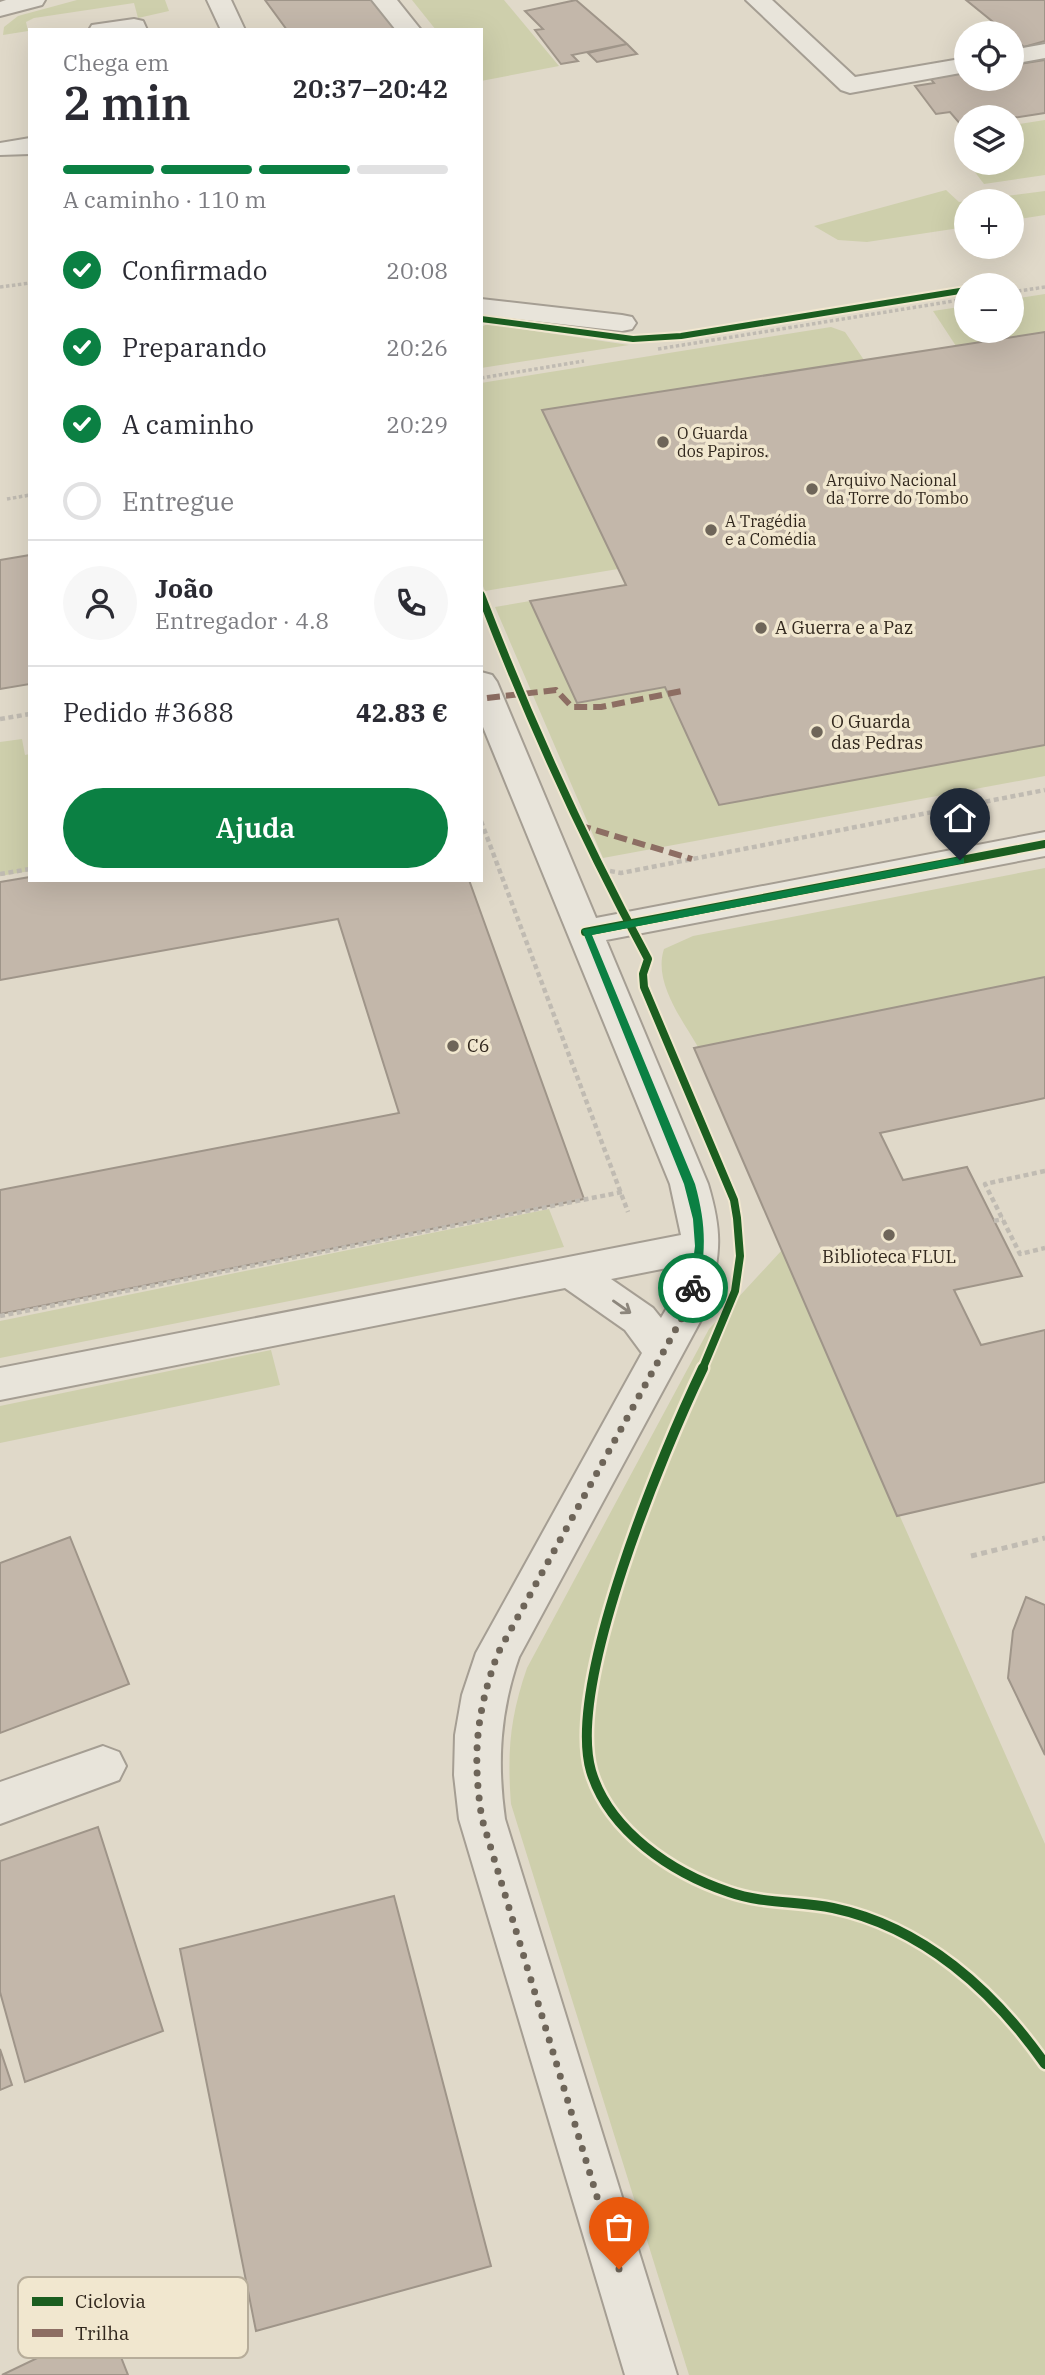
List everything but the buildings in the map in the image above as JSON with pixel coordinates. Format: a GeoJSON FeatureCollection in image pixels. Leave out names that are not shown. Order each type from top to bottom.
{"type":"FeatureCollection","features":[{"type":"Feature","properties":{"kind":"street"},"geometry":{"type":"LineString","coordinates":[[0,9],[33,0]]}},
{"type":"Feature","properties":{"kind":"street"},"geometry":{"type":"LineString","coordinates":[[219,0],[232,28]]}},
{"type":"Feature","properties":{"kind":"street"},"geometry":{"type":"LineString","coordinates":[[384,0],[407,28]]}},
{"type":"Feature","properties":{"kind":"street"},"geometry":{"type":"LineString","coordinates":[[758,0],[850,85],[954,67]]}},
{"type":"Feature","properties":{"kind":"street"},"geometry":{"type":"LineString","coordinates":[[118,28],[134,28]]}},
{"type":"Feature","properties":{"kind":"street"},"geometry":{"type":"LineString","coordinates":[[1024,55],[1045,51]]}},
{"type":"Feature","properties":{"kind":"street"},"geometry":{"type":"LineString","coordinates":[[483,307],[622,324]]}},
{"type":"Feature","properties":{"kind":"street"},"geometry":{"type":"LineString","coordinates":[[483,687],[690,1184],[699,1219],[701,1246],[688,1307],[498,1653],[483,1693],[476,1734],[475,1777],[482,1819],[651,2375]]}},
{"type":"Feature","properties":{"kind":"street"},"geometry":{"type":"LineString","coordinates":[[585,932],[1045,844]]}},
{"type":"Feature","properties":{"kind":"street"},"geometry":{"type":"LineString","coordinates":[[0,1384],[701,1246]]}},
{"type":"Feature","properties":{"kind":"street"},"geometry":{"type":"LineString","coordinates":[[571,1272],[639,1320],[664,1352]]}},
{"type":"Feature","properties":{"kind":"street"},"geometry":{"type":"LineString","coordinates":[[0,1803],[103,1766]]}},
{"type":"Feature","properties":{"kind":"path"},"geometry":{"type":"LineString","coordinates":[[1024,283],[1045,277]]}},
{"type":"Feature","properties":{"kind":"path"},"geometry":{"type":"LineString","coordinates":[[0,287],[28,283]]}},
{"type":"Feature","properties":{"kind":"path"},"geometry":{"type":"LineString","coordinates":[[1024,288],[1045,287]]}},
{"type":"Feature","properties":{"kind":"path"},"geometry":{"type":"LineString","coordinates":[[657,338],[681,337],[954,292]]}},
{"type":"Feature","properties":{"kind":"path"},"geometry":{"type":"LineString","coordinates":[[656,349],[954,301]]}},
{"type":"Feature","properties":{"kind":"path"},"geometry":{"type":"LineString","coordinates":[[483,378],[589,360]]}},
{"type":"Feature","properties":{"kind":"path"},"geometry":{"type":"LineString","coordinates":[[7,499],[28,495]]}},
{"type":"Feature","properties":{"kind":"path"},"geometry":{"type":"LineString","coordinates":[[0,719],[28,714]]}},
{"type":"Feature","properties":{"kind":"path"},"geometry":{"type":"LineString","coordinates":[[599,869],[621,873],[1045,790]]}},
{"type":"Feature","properties":{"kind":"path"},"geometry":{"type":"LineString","coordinates":[[483,826],[628,1208],[622,1262]]}},
{"type":"Feature","properties":{"kind":"path"},"geometry":{"type":"LineString","coordinates":[[499,866],[555,855]]}},
{"type":"Feature","properties":{"kind":"path"},"geometry":{"type":"LineString","coordinates":[[0,874],[28,869]]}},
{"type":"Feature","properties":{"kind":"path"},"geometry":{"type":"LineString","coordinates":[[599,869],[629,924]]}},
{"type":"Feature","properties":{"kind":"path"},"geometry":{"type":"LineString","coordinates":[[1045,1171],[985,1184],[1020,1254],[1045,1248]]}},
{"type":"Feature","properties":{"kind":"path"},"geometry":{"type":"LineString","coordinates":[[0,1316],[622,1192]]}},
{"type":"Feature","properties":{"kind":"path"},"geometry":{"type":"LineString","coordinates":[[994,1221],[1003,1219]]}},
{"type":"Feature","properties":{"kind":"path"},"geometry":{"type":"LineString","coordinates":[[971,1556],[1045,1538]]}},
{"type":"Feature","properties":{"kind":"green space"},"geometry":{"type":"Polygon","coordinates":[[[77,0],[165,0],[169,11],[138,18],[134,3],[34,18],[26,22],[28,31],[3,35],[4,27],[18,16],[77,0]]]}},
{"type":"Feature","properties":{"kind":"green space"},"geometry":{"type":"Polygon","coordinates":[[[412,0],[504,0],[559,66],[483,81],[483,28],[434,28],[412,0]]]}},
{"type":"Feature","properties":{"kind":"green space"},"geometry":{"type":"Polygon","coordinates":[[[1045,120],[1045,175],[984,184],[977,175],[1024,175],[1024,123],[1045,120]]]}},
{"type":"Feature","properties":{"kind":"green space"},"geometry":{"type":"Polygon","coordinates":[[[946,190],[954,197],[954,229],[867,242],[838,240],[814,226],[946,190]]]}},
{"type":"Feature","properties":{"kind":"green space"},"geometry":{"type":"Polygon","coordinates":[[[1045,191],[1045,215],[1024,218],[1024,194],[1045,191]]]}},
{"type":"Feature","properties":{"kind":"green space"},"geometry":{"type":"Polygon","coordinates":[[[1045,294],[1045,332],[1024,335],[1024,297],[1045,294]]]}},
{"type":"Feature","properties":{"kind":"green space"},"geometry":{"type":"Polygon","coordinates":[[[954,308],[954,343],[933,311],[954,308]]]}},
{"type":"Feature","properties":{"kind":"green space"},"geometry":{"type":"Polygon","coordinates":[[[488,324],[629,345],[483,368],[483,326],[488,324]]]}},
{"type":"Feature","properties":{"kind":"green space"},"geometry":{"type":"Polygon","coordinates":[[[831,327],[845,332],[864,360],[542,410],[618,569],[485,591],[483,383],[831,327]]]}},
{"type":"Feature","properties":{"kind":"green space"},"geometry":{"type":"Polygon","coordinates":[[[954,343],[975,343],[956,346],[954,343]]]}},
{"type":"Feature","properties":{"kind":"green space"},"geometry":{"type":"Polygon","coordinates":[[[530,601],[577,703],[665,687],[719,805],[1045,745],[1045,776],[603,858],[495,607],[530,601]]]}},
{"type":"Feature","properties":{"kind":"green space"},"geometry":{"type":"Polygon","coordinates":[[[22,739],[25,755],[28,754],[28,871],[0,876],[0,742],[22,739]]]}},
{"type":"Feature","properties":{"kind":"green space"},"geometry":{"type":"Polygon","coordinates":[[[1045,868],[1045,977],[698,1047],[671,1000],[662,974],[664,949],[693,936],[1045,868]]]}},
{"type":"Feature","properties":{"kind":"green space"},"geometry":{"type":"Polygon","coordinates":[[[549,1209],[564,1247],[0,1358],[0,1321],[549,1209]]]}},
{"type":"Feature","properties":{"kind":"green space"},"geometry":{"type":"Polygon","coordinates":[[[782,1250],[1045,1844],[1045,2375],[689,2375],[511,1804],[511,1735],[527,1668],[709,1329],[782,1250]]]}},
{"type":"Feature","properties":{"kind":"green space"},"geometry":{"type":"Polygon","coordinates":[[[271,1350],[280,1385],[0,1443],[0,1406],[271,1350]]]}},
{"type":"Feature","properties":{"kind":"marked path"},"geometry":{"type":"LineString","coordinates":[[487,698],[518,692],[556,690],[572,707],[601,707],[682,691]]}},
{"type":"Feature","properties":{"kind":"marked path"},"geometry":{"type":"LineString","coordinates":[[578,825],[692,859]]}},
{"type":"Feature","properties":{"kind":"cycle path"},"geometry":{"type":"LineString","coordinates":[[483,319],[633,339],[681,336],[954,292]]}},
{"type":"Feature","properties":{"kind":"cycle path"},"geometry":{"type":"LineString","coordinates":[[483,600],[518,692],[599,869],[648,959],[643,974],[644,987],[734,1200],[739,1237],[739,1266],[730,1307],[647,1499],[623,1567],[604,1636],[586,1732],[587,1752],[595,1784],[606,1804],[626,1829],[657,1855],[692,1877],[730,1893],[750,1898],[840,1910],[872,1920],[930,1949],[982,1988],[1026,2037],[1045,2064]]}},
{"type":"Feature","properties":{"kind":"cycle path"},"geometry":{"type":"LineString","coordinates":[[585,932],[1045,844]]}},
{"type":"Feature","properties":{"kind":"way so far"},"geometry":{"type":"LineString","coordinates":[[619,2269],[482,1819],[475,1777],[476,1734],[483,1693],[498,1653],[688,1307],[693,1288]]}},
{"type":"Feature","properties":{"kind":"place","name":"O Guarda dos Papiros."},"geometry":{"type":"Point","coordinates":[663,442]}},
{"type":"Feature","properties":{"kind":"place","name":"Arquivo Nacional da Torre do Tombo"},"geometry":{"type":"Point","coordinates":[812,489]}},
{"type":"Feature","properties":{"kind":"place","name":"A Tragédia e a Comédia"},"geometry":{"type":"Point","coordinates":[711,530]}},
{"type":"Feature","properties":{"kind":"place","name":"A Guerra e a Paz"},"geometry":{"type":"Point","coordinates":[761,628]}},
{"type":"Feature","properties":{"kind":"place","name":"O Guarda das Pedras"},"geometry":{"type":"Point","coordinates":[817,732]}},
{"type":"Feature","properties":{"kind":"place","name":"C6"},"geometry":{"type":"Point","coordinates":[453,1046]}},
{"type":"Feature","properties":{"kind":"place","name":"Biblioteca FLUL"},"geometry":{"type":"Point","coordinates":[889,1235]}},
{"type":"Feature","properties":{"kind":"route"},"geometry":{"type":"LineString","coordinates":[[693,1288],[701,1246],[699,1219],[690,1184],[585,932],[960,860]]}}]}
